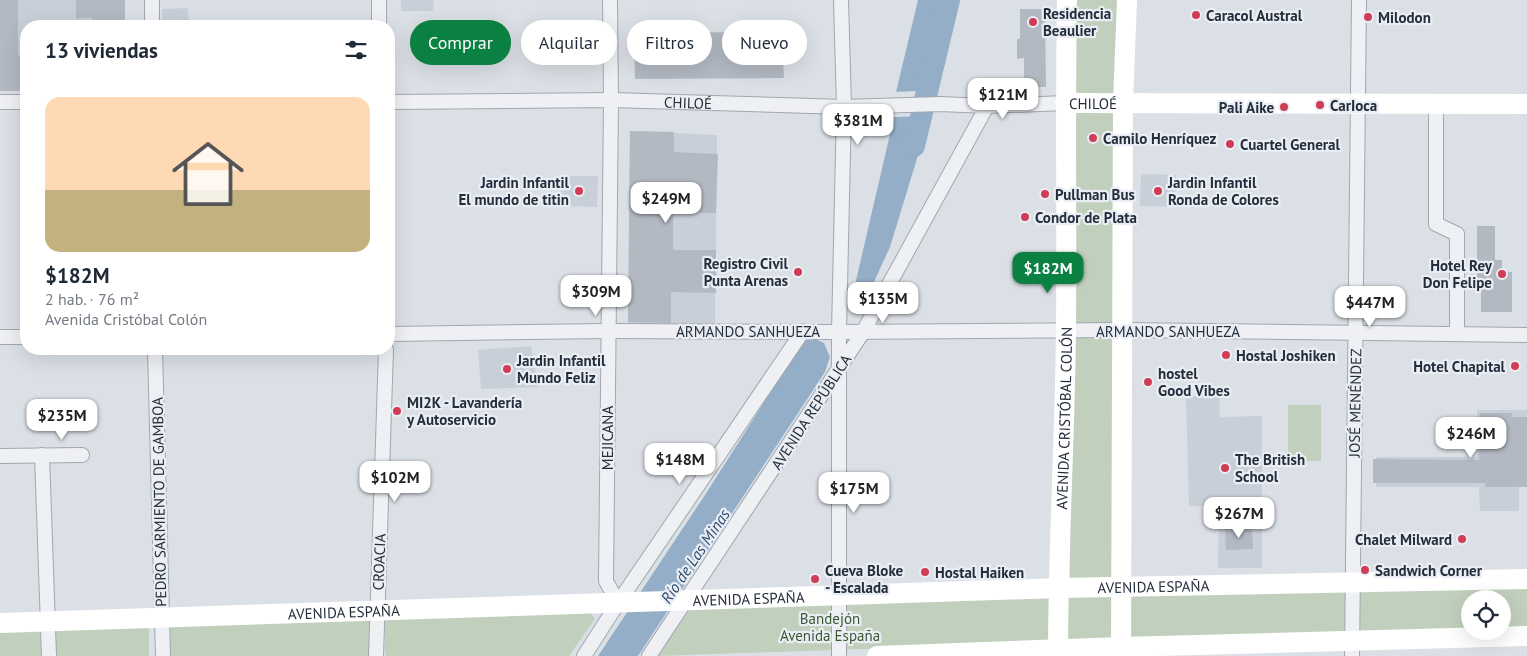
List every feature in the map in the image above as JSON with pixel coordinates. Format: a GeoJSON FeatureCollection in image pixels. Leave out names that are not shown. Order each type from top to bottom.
{"type":"FeatureCollection","features":[{"type":"Feature","properties":{"kind":"main road","name":"AVENIDA CRISTÓBAL COLÓN"},"geometry":{"type":"LineString","coordinates":[[1058,652],[1066,330],[1067,0]]}},
{"type":"Feature","properties":{"kind":"main road"},"geometry":{"type":"LineString","coordinates":[[1121,651],[1124,103],[1127,0]]}},
{"type":"Feature","properties":{"kind":"main road","name":"CHILOÉ"},"geometry":{"type":"LineString","coordinates":[[1066,103],[1527,104]]}},
{"type":"Feature","properties":{"kind":"main road","name":"AVENIDA ESPAÑA"},"geometry":{"type":"LineString","coordinates":[[0,623],[1059,588],[1527,579]]}},
{"type":"Feature","properties":{"kind":"main road"},"geometry":{"type":"LineString","coordinates":[[877,656],[1352,648],[1527,636]]}},
{"type":"Feature","properties":{"kind":"street"},"geometry":{"type":"LineString","coordinates":[[152,0],[152,20]]}},
{"type":"Feature","properties":{"kind":"street"},"geometry":{"type":"LineString","coordinates":[[378,0],[378,20]]}},
{"type":"Feature","properties":{"kind":"street","name":"MEJICANA"},"geometry":{"type":"LineString","coordinates":[[610,0],[611,100],[606,581],[623,602]]}},
{"type":"Feature","properties":{"kind":"street"},"geometry":{"type":"LineString","coordinates":[[839,656],[839,332],[844,107],[842,0]]}},
{"type":"Feature","properties":{"kind":"street","name":"JOSÉ MENÉNDEZ"},"geometry":{"type":"LineString","coordinates":[[1352,648],[1359,0]]}},
{"type":"Feature","properties":{"kind":"street","name":"CHILOÉ"},"geometry":{"type":"LineString","coordinates":[[395,102],[611,100],[844,107],[940,104],[987,106],[1066,103]]}},
{"type":"Feature","properties":{"kind":"street"},"geometry":{"type":"LineString","coordinates":[[0,102],[20,102]]}},
{"type":"Feature","properties":{"kind":"street"},"geometry":{"type":"LineString","coordinates":[[1436,104],[1436,224],[1457,234],[1457,334]]}},
{"type":"Feature","properties":{"kind":"street","name":"AVENIDA REPÚBLICA"},"geometry":{"type":"LineString","coordinates":[[649,656],[683,601],[839,371],[863,332],[987,106]]}},
{"type":"Feature","properties":{"kind":"street","name":"ARMANDO SANHUEZA"},"geometry":{"type":"LineString","coordinates":[[395,334],[608,331],[1122,330],[1527,335]]}},
{"type":"Feature","properties":{"kind":"street"},"geometry":{"type":"LineString","coordinates":[[584,656],[623,602],[803,331]]}},
{"type":"Feature","properties":{"kind":"street"},"geometry":{"type":"LineString","coordinates":[[0,337],[20,337]]}},
{"type":"Feature","properties":{"kind":"street","name":"PEDRO SARMIENTO DE GAMBOA"},"geometry":{"type":"LineString","coordinates":[[156,355],[163,656]]}},
{"type":"Feature","properties":{"kind":"street","name":"CROACIA"},"geometry":{"type":"LineString","coordinates":[[376,656],[386,355]]}},
{"type":"Feature","properties":{"kind":"street"},"geometry":{"type":"LineString","coordinates":[[0,456],[82,454]]}},
{"type":"Feature","properties":{"kind":"street"},"geometry":{"type":"LineString","coordinates":[[42,456],[46,621],[49,656]]}},
{"type":"Feature","properties":{"kind":"shaded area"},"geometry":{"type":"Polygon","coordinates":[[[0,0],[76,0],[76,19],[125,18],[125,20],[20,20],[20,91],[0,91],[0,0]]]}},
{"type":"Feature","properties":{"kind":"shaded area"},"geometry":{"type":"Polygon","coordinates":[[[401,0],[434,0],[433,11],[401,11],[401,0]]]}},
{"type":"Feature","properties":{"kind":"shaded area"},"geometry":{"type":"Polygon","coordinates":[[[188,8],[189,20],[162,20],[162,9],[188,8]]]}},
{"type":"Feature","properties":{"kind":"shaded area"},"geometry":{"type":"Polygon","coordinates":[[[630,131],[717,135],[715,326],[628,325],[630,131]]]}},
{"type":"Feature","properties":{"kind":"shaded area","name":"Jardin Infantil Ronda de Colores"},"geometry":{"type":"Polygon","coordinates":[[[1141,174],[1176,175],[1175,207],[1140,206],[1141,174]]]}},
{"type":"Feature","properties":{"kind":"shaded area","name":"Jardin Infantil El mundo de titin"},"geometry":{"type":"Polygon","coordinates":[[[561,176],[598,176],[597,207],[561,206],[561,176]]]}},
{"type":"Feature","properties":{"kind":"shaded area","name":"Jardin Infantil Mundo Feliz"},"geometry":{"type":"Polygon","coordinates":[[[531,346],[538,387],[481,389],[478,350],[531,346]]]}},
{"type":"Feature","properties":{"kind":"shaded area","name":"The British School"},"geometry":{"type":"Polygon","coordinates":[[[1186,396],[1219,396],[1220,417],[1262,416],[1262,568],[1218,568],[1219,506],[1189,506],[1186,396]]]}},
{"type":"Feature","properties":{"kind":"shaded area"},"geometry":{"type":"Polygon","coordinates":[[[1477,410],[1527,410],[1527,484],[1519,484],[1519,511],[1480,511],[1479,487],[1376,487],[1376,457],[1477,457],[1477,410]]]}},
{"type":"Feature","properties":{"kind":"green space"},"geometry":{"type":"Polygon","coordinates":[[[1073,0],[1127,0],[1119,581],[1070,582],[1073,0]]]}},
{"type":"Feature","properties":{"kind":"green space"},"geometry":{"type":"Polygon","coordinates":[[[1288,405],[1321,405],[1321,461],[1288,461],[1288,405]]]}},
{"type":"Feature","properties":{"kind":"green space","name":"Bandejón Avenida España"},"geometry":{"type":"Polygon","coordinates":[[[1527,586],[1527,631],[1511,631],[1511,590],[1461,590],[1461,633],[1070,642],[657,656],[691,607],[1527,586]]]}},
{"type":"Feature","properties":{"kind":"green space"},"geometry":{"type":"Polygon","coordinates":[[[589,610],[595,619],[569,656],[386,656],[385,654],[385,621],[393,614],[589,610]]]}},
{"type":"Feature","properties":{"kind":"green space"},"geometry":{"type":"Polygon","coordinates":[[[364,615],[371,624],[370,656],[166,656],[166,629],[172,620],[364,615]]]}},
{"type":"Feature","properties":{"kind":"green space"},"geometry":{"type":"Polygon","coordinates":[[[144,622],[149,630],[149,656],[0,656],[0,628],[144,622]]]}},
{"type":"Feature","properties":{"kind":"water"},"geometry":{"type":"Polygon","coordinates":[[[918,0],[954,0],[934,90],[896,92],[918,0]]]}},
{"type":"Feature","properties":{"kind":"water"},"geometry":{"type":"Polygon","coordinates":[[[930,116],[890,247],[868,295],[854,289],[894,117],[930,116]]]}},
{"type":"Feature","properties":{"kind":"water"},"geometry":{"type":"Polygon","coordinates":[[[807,335],[824,343],[830,357],[825,372],[638,656],[598,656],[705,495],[807,335]]]}},
{"type":"Feature","properties":{"kind":"building"},"geometry":{"type":"Polygon","coordinates":[[[0,0],[18,0],[20,91],[0,91],[0,0]]]}},
{"type":"Feature","properties":{"kind":"building"},"geometry":{"type":"Polygon","coordinates":[[[76,0],[125,0],[125,20],[76,19],[76,0]]]}},
{"type":"Feature","properties":{"kind":"building"},"geometry":{"type":"Polygon","coordinates":[[[1020,9],[1045,9],[1046,87],[1024,87],[1024,58],[1017,59],[1017,39],[1020,39],[1020,9]]]}},
{"type":"Feature","properties":{"kind":"building"},"geometry":{"type":"Polygon","coordinates":[[[712,32],[722,32],[722,65],[783,65],[784,78],[635,79],[635,65],[712,65],[712,32]]]}},
{"type":"Feature","properties":{"kind":"building"},"geometry":{"type":"Polygon","coordinates":[[[630,131],[674,132],[674,152],[718,154],[716,213],[673,212],[673,250],[716,250],[716,293],[671,292],[671,323],[628,322],[630,131]]]}},
{"type":"Feature","properties":{"kind":"building"},"geometry":{"type":"Polygon","coordinates":[[[1477,226],[1495,226],[1495,260],[1502,260],[1502,272],[1512,272],[1512,312],[1481,312],[1481,291],[1477,291],[1477,226]]]}},
{"type":"Feature","properties":{"kind":"building"},"geometry":{"type":"Polygon","coordinates":[[[1480,413],[1512,413],[1511,417],[1527,417],[1527,487],[1485,487],[1485,483],[1373,483],[1373,459],[1479,460],[1480,413]]]}},
{"type":"Feature","properties":{"kind":"building"},"geometry":{"type":"Polygon","coordinates":[[[1252,528],[1253,549],[1226,550],[1225,529],[1252,528]]]}},
{"type":"Feature","properties":{"kind":"waterway","name":"Río de Las Minas"},"geometry":{"type":"LineString","coordinates":[[914,146],[949,0]]}},
{"type":"Feature","properties":{"kind":"place","name":"Caracol Austral"},"geometry":{"type":"Point","coordinates":[1196,15]}},
{"type":"Feature","properties":{"kind":"place","name":"Milodon"},"geometry":{"type":"Point","coordinates":[1368,17]}},
{"type":"Feature","properties":{"kind":"place","name":"Residencia Beaulier"},"geometry":{"type":"Point","coordinates":[1033,22]}},
{"type":"Feature","properties":{"kind":"place","name":"CarIoca"},"geometry":{"type":"Point","coordinates":[1320,105]}},
{"type":"Feature","properties":{"kind":"place","name":"Pali Aike"},"geometry":{"type":"Point","coordinates":[1284,107]}},
{"type":"Feature","properties":{"kind":"place","name":"Camilo Henríquez"},"geometry":{"type":"Point","coordinates":[1093,138]}},
{"type":"Feature","properties":{"kind":"place","name":"Cuartel General"},"geometry":{"type":"Point","coordinates":[1230,144]}},
{"type":"Feature","properties":{"kind":"place","name":"Jardin Infantil El mundo de titin"},"geometry":{"type":"Point","coordinates":[579,191]}},
{"type":"Feature","properties":{"kind":"place","name":"Jardin Infantil Ronda de Colores"},"geometry":{"type":"Point","coordinates":[1158,191]}},
{"type":"Feature","properties":{"kind":"place","name":"Pullman Bus"},"geometry":{"type":"Point","coordinates":[1045,194]}},
{"type":"Feature","properties":{"kind":"place","name":"Condor de Plata"},"geometry":{"type":"Point","coordinates":[1025,217]}},
{"type":"Feature","properties":{"kind":"place","name":"Registro Civil Punta Arenas"},"geometry":{"type":"Point","coordinates":[798,272]}},
{"type":"Feature","properties":{"kind":"place","name":"Hotel Rey Don Felipe"},"geometry":{"type":"Point","coordinates":[1502,274]}},
{"type":"Feature","properties":{"kind":"place","name":"Hostal Joshiken"},"geometry":{"type":"Point","coordinates":[1226,355]}},
{"type":"Feature","properties":{"kind":"place","name":"Hotel Chapital"},"geometry":{"type":"Point","coordinates":[1515,366]}},
{"type":"Feature","properties":{"kind":"place","name":"Jardin Infantil Mundo Feliz"},"geometry":{"type":"Point","coordinates":[507,369]}},
{"type":"Feature","properties":{"kind":"place","name":"hostel Good Vibes"},"geometry":{"type":"Point","coordinates":[1148,382]}},
{"type":"Feature","properties":{"kind":"place","name":"MI2K - Lavandería y Autoservicio"},"geometry":{"type":"Point","coordinates":[397,411]}},
{"type":"Feature","properties":{"kind":"place","name":"The British School"},"geometry":{"type":"Point","coordinates":[1225,468]}},
{"type":"Feature","properties":{"kind":"place","name":"Chalet Milward"},"geometry":{"type":"Point","coordinates":[1462,539]}},
{"type":"Feature","properties":{"kind":"place","name":"Sandwich Corner"},"geometry":{"type":"Point","coordinates":[1365,570]}},
{"type":"Feature","properties":{"kind":"place","name":"Hostal Haiken"},"geometry":{"type":"Point","coordinates":[925,572]}},
{"type":"Feature","properties":{"kind":"place","name":"Cueva Bloke - Escalada"},"geometry":{"type":"Point","coordinates":[815,579]}}]}
